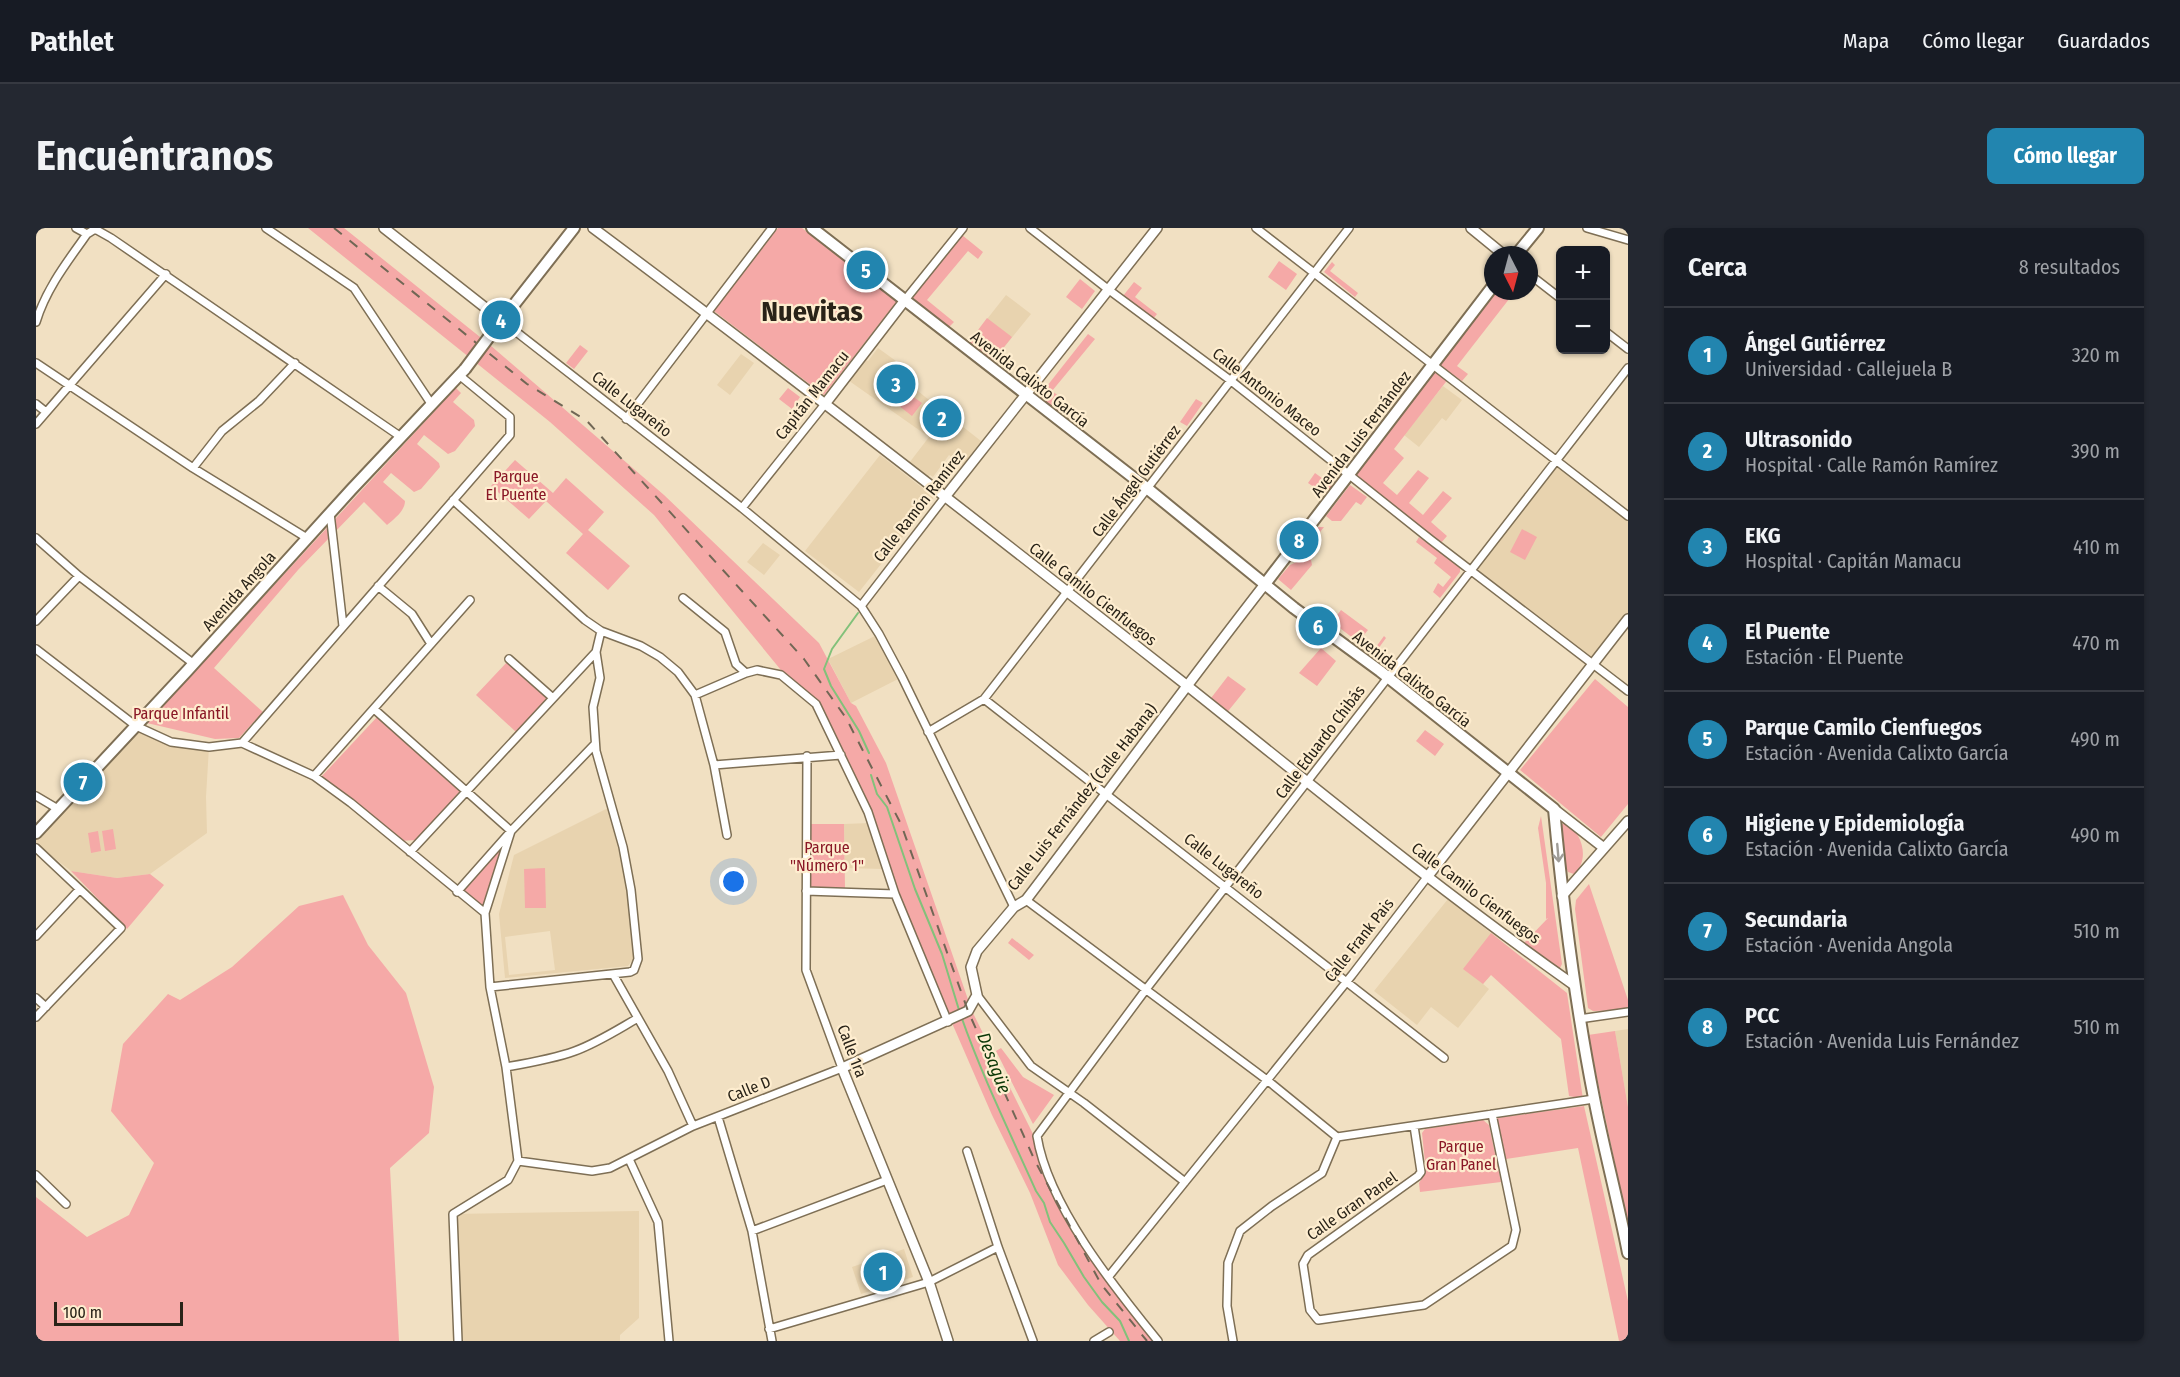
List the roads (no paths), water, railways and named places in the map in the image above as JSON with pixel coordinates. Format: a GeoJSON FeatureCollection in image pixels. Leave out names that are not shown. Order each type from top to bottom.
{"type":"FeatureCollection","features":[{"type":"Feature","properties":{"kind":"main road","name":"Calle Lugareño"},"geometry":{"type":"LineString","coordinates":[[384,228],[498,325]]}},
{"type":"Feature","properties":{"kind":"main road","name":"Avenida Angola"},"geometry":{"type":"LineString","coordinates":[[36,833],[462,372],[574,228]]}},
{"type":"Feature","properties":{"kind":"main road","name":"Calle Camilo Cienfuegos"},"geometry":{"type":"LineString","coordinates":[[593,228],[945,497],[1428,876],[1574,985]]}},
{"type":"Feature","properties":{"kind":"main road","name":"Avenida Calixto García"},"geometry":{"type":"LineString","coordinates":[[812,228],[1554,809]]}},
{"type":"Feature","properties":{"kind":"main road","name":"Calle Ramón Ramírez"},"geometry":{"type":"LineString","coordinates":[[945,497],[1157,228]]}},
{"type":"Feature","properties":{"kind":"main road"},"geometry":{"type":"LineString","coordinates":[[1471,228],[1493,246]]}},
{"type":"Feature","properties":{"kind":"main road"},"geometry":{"type":"LineString","coordinates":[[1523,246],[1538,228]]}},
{"type":"Feature","properties":{"kind":"main road","name":"Avenida Luis Fernández"},"geometry":{"type":"LineString","coordinates":[[1186,685],[1484,298]]}},
{"type":"Feature","properties":{"kind":"main road","name":"Capitán Mamacu"},"geometry":{"type":"LineString","coordinates":[[825,404],[905,300]]}},
{"type":"Feature","properties":{"kind":"main road","name":"Calle Frank Pais"},"geometry":{"type":"LineString","coordinates":[[1428,876],[1628,619]]}},
{"type":"Feature","properties":{"kind":"main road","name":"Calle Luis Fernández (Calle Habana)"},"geometry":{"type":"LineString","coordinates":[[977,995],[971,967],[977,951],[1014,907],[1026,900],[1186,685]]}},
{"type":"Feature","properties":{"kind":"main road"},"geometry":{"type":"LineString","coordinates":[[1554,809],[1604,848]]}},
{"type":"Feature","properties":{"kind":"main road"},"geometry":{"type":"LineString","coordinates":[[1554,809],[1562,896],[1574,985],[1594,1099],[1628,1253]]}},
{"type":"Feature","properties":{"kind":"main road"},"geometry":{"type":"LineString","coordinates":[[1562,896],[1628,821]]}},
{"type":"Feature","properties":{"kind":"main road","name":"Calle D"},"geometry":{"type":"LineString","coordinates":[[842,1068],[968,1011],[977,995]]}},
{"type":"Feature","properties":{"kind":"main road","name":"Calle 1ra"},"geometry":{"type":"LineString","coordinates":[[842,1068],[929,1282],[948,1341]]}},
{"type":"Feature","properties":{"kind":"street"},"geometry":{"type":"LineString","coordinates":[[76,228],[87,234]]}},
{"type":"Feature","properties":{"kind":"street"},"geometry":{"type":"LineString","coordinates":[[36,322],[42,303],[56,278],[87,234],[95,228],[166,274],[401,436]]}},
{"type":"Feature","properties":{"kind":"street"},"geometry":{"type":"LineString","coordinates":[[266,228],[354,288],[432,405]]}},
{"type":"Feature","properties":{"kind":"street"},"geometry":{"type":"LineString","coordinates":[[626,419],[772,228]]}},
{"type":"Feature","properties":{"kind":"street"},"geometry":{"type":"LineString","coordinates":[[905,300],[963,228]]}},
{"type":"Feature","properties":{"kind":"street","name":"Calle Antonio Maceo"},"geometry":{"type":"LineString","coordinates":[[1030,228],[1230,380],[1470,570],[1628,691]]}},
{"type":"Feature","properties":{"kind":"street"},"geometry":{"type":"LineString","coordinates":[[1256,228],[1628,516]]}},
{"type":"Feature","properties":{"kind":"street","name":"Calle Ángel Gutiérrez"},"geometry":{"type":"LineString","coordinates":[[928,732],[984,699],[1349,228]]}},
{"type":"Feature","properties":{"kind":"street"},"geometry":{"type":"LineString","coordinates":[[1587,228],[1628,240]]}},
{"type":"Feature","properties":{"kind":"street"},"geometry":{"type":"LineString","coordinates":[[36,424],[166,274]]}},
{"type":"Feature","properties":{"kind":"street"},"geometry":{"type":"LineString","coordinates":[[1538,281],[1556,295]]}},
{"type":"Feature","properties":{"kind":"street","name":"Calle Lugareño"},"geometry":{"type":"LineString","coordinates":[[498,325],[742,508],[861,606],[879,634],[1014,907]]}},
{"type":"Feature","properties":{"kind":"street"},"geometry":{"type":"LineString","coordinates":[[1610,336],[1628,349]]}},
{"type":"Feature","properties":{"kind":"street"},"geometry":{"type":"LineString","coordinates":[[36,363],[193,468],[307,538]]}},
{"type":"Feature","properties":{"kind":"street"},"geometry":{"type":"LineString","coordinates":[[193,468],[222,431],[259,401],[295,363]]}},
{"type":"Feature","properties":{"kind":"street","name":"Calle Eduardo Chibás"},"geometry":{"type":"LineString","coordinates":[[1109,1276],[1094,1258],[1052,1186],[1038,1149],[1037,1136],[1147,988],[1628,368]]}},
{"type":"Feature","properties":{"kind":"street"},"geometry":{"type":"LineString","coordinates":[[242,743],[510,435],[510,417],[462,372]]}},
{"type":"Feature","properties":{"kind":"street"},"geometry":{"type":"LineString","coordinates":[[36,404],[46,412]]}},
{"type":"Feature","properties":{"kind":"street","name":"Capitán Mamacu"},"geometry":{"type":"LineString","coordinates":[[742,508],[825,404]]}},
{"type":"Feature","properties":{"kind":"street","name":"Calle Ramón Ramírez"},"geometry":{"type":"LineString","coordinates":[[861,606],[945,497]]}},
{"type":"Feature","properties":{"kind":"street"},"geometry":{"type":"LineString","coordinates":[[453,500],[585,620],[601,631],[641,646],[660,657],[678,672],[695,695],[714,765],[727,836]]}},
{"type":"Feature","properties":{"kind":"street"},"geometry":{"type":"LineString","coordinates":[[330,513],[343,626]]}},
{"type":"Feature","properties":{"kind":"street"},"geometry":{"type":"LineString","coordinates":[[36,538],[79,576],[194,664]]}},
{"type":"Feature","properties":{"kind":"street"},"geometry":{"type":"LineString","coordinates":[[36,621],[79,576]]}},
{"type":"Feature","properties":{"kind":"street"},"geometry":{"type":"LineString","coordinates":[[378,586],[412,614],[431,644]]}},
{"type":"Feature","properties":{"kind":"street"},"geometry":{"type":"LineString","coordinates":[[683,598],[725,632],[736,664],[746,673]]}},
{"type":"Feature","properties":{"kind":"street"},"geometry":{"type":"LineString","coordinates":[[314,776],[470,600]]}},
{"type":"Feature","properties":{"kind":"street"},"geometry":{"type":"LineString","coordinates":[[490,987],[634,970],[638,958],[626,858],[595,744],[592,707],[600,678],[596,651],[601,631]]}},
{"type":"Feature","properties":{"kind":"street"},"geometry":{"type":"LineString","coordinates":[[36,649],[136,726],[171,742],[209,747],[242,743],[314,776],[351,803],[485,913]]}},
{"type":"Feature","properties":{"kind":"street"},"geometry":{"type":"LineString","coordinates":[[410,852],[596,651]]}},
{"type":"Feature","properties":{"kind":"street"},"geometry":{"type":"LineString","coordinates":[[509,659],[553,698]]}},
{"type":"Feature","properties":{"kind":"street"},"geometry":{"type":"LineString","coordinates":[[695,695],[757,670],[781,675],[816,704],[868,812],[895,894],[951,1020]]}},
{"type":"Feature","properties":{"kind":"street","name":"Calle Lugareño"},"geometry":{"type":"LineString","coordinates":[[984,699],[1444,1058]]}},
{"type":"Feature","properties":{"kind":"street"},"geometry":{"type":"LineString","coordinates":[[374,709],[511,831]]}},
{"type":"Feature","properties":{"kind":"street"},"geometry":{"type":"LineString","coordinates":[[457,892],[511,831],[595,744]]}},
{"type":"Feature","properties":{"kind":"street"},"geometry":{"type":"LineString","coordinates":[[714,765],[841,755]]}},
{"type":"Feature","properties":{"kind":"street","name":"Calle 1ra"},"geometry":{"type":"LineString","coordinates":[[807,756],[806,970],[842,1068]]}},
{"type":"Feature","properties":{"kind":"street"},"geometry":{"type":"LineString","coordinates":[[36,796],[58,810]]}},
{"type":"Feature","properties":{"kind":"street"},"geometry":{"type":"LineString","coordinates":[[458,1341],[453,1214],[508,1180],[518,1161],[506,1067],[490,987],[485,913],[511,831]]}},
{"type":"Feature","properties":{"kind":"street"},"geometry":{"type":"LineString","coordinates":[[36,848],[121,928],[36,1017]]}},
{"type":"Feature","properties":{"kind":"street","name":"Calle Frank Pais"},"geometry":{"type":"LineString","coordinates":[[1109,1276],[1347,981],[1428,876]]}},
{"type":"Feature","properties":{"kind":"street"},"geometry":{"type":"LineString","coordinates":[[36,936],[79,890]]}},
{"type":"Feature","properties":{"kind":"street"},"geometry":{"type":"LineString","coordinates":[[806,891],[895,894]]}},
{"type":"Feature","properties":{"kind":"street"},"geometry":{"type":"LineString","coordinates":[[1026,900],[1147,988],[1337,1137],[1594,1099]]}},
{"type":"Feature","properties":{"kind":"street"},"geometry":{"type":"LineString","coordinates":[[613,974],[668,1071],[693,1126]]}},
{"type":"Feature","properties":{"kind":"street"},"geometry":{"type":"LineString","coordinates":[[977,995],[1032,1066],[1185,1182]]}},
{"type":"Feature","properties":{"kind":"street"},"geometry":{"type":"LineString","coordinates":[[36,998],[46,1007]]}},
{"type":"Feature","properties":{"kind":"street"},"geometry":{"type":"LineString","coordinates":[[1580,1019],[1628,1012]]}},
{"type":"Feature","properties":{"kind":"street"},"geometry":{"type":"LineString","coordinates":[[506,1067],[551,1059],[576,1051],[638,1018]]}},
{"type":"Feature","properties":{"kind":"street","name":"Calle D"},"geometry":{"type":"LineString","coordinates":[[518,1161],[592,1171],[610,1168],[693,1126],[842,1068]]}},
{"type":"Feature","properties":{"kind":"street","name":"Calle Gran Panel"},"geometry":{"type":"LineString","coordinates":[[1414,1126],[1421,1172],[1418,1176],[1308,1255],[1303,1264],[1310,1310],[1318,1320],[1424,1305],[1512,1246],[1516,1230],[1492,1114]]}},
{"type":"Feature","properties":{"kind":"street"},"geometry":{"type":"LineString","coordinates":[[718,1117],[752,1231],[772,1341]]}},
{"type":"Feature","properties":{"kind":"street"},"geometry":{"type":"LineString","coordinates":[[1233,1341],[1227,1306],[1228,1263],[1240,1231],[1322,1173],[1337,1137]]}},
{"type":"Feature","properties":{"kind":"street"},"geometry":{"type":"LineString","coordinates":[[967,1151],[998,1247],[1034,1341]]}},
{"type":"Feature","properties":{"kind":"street"},"geometry":{"type":"LineString","coordinates":[[629,1159],[658,1222],[669,1341]]}},
{"type":"Feature","properties":{"kind":"street"},"geometry":{"type":"LineString","coordinates":[[36,1175],[66,1204]]}},
{"type":"Feature","properties":{"kind":"street"},"geometry":{"type":"LineString","coordinates":[[752,1231],[886,1180]]}},
{"type":"Feature","properties":{"kind":"street"},"geometry":{"type":"LineString","coordinates":[[770,1329],[929,1282],[998,1247]]}},
{"type":"Feature","properties":{"kind":"street"},"geometry":{"type":"LineString","coordinates":[[1109,1276],[1158,1341]]}},
{"type":"Feature","properties":{"kind":"street"},"geometry":{"type":"LineString","coordinates":[[1094,1341],[1109,1332]]}},
{"type":"Feature","properties":{"kind":"waterway","name":"Desagüe"},"geometry":{"type":"LineString","coordinates":[[858,613],[832,649],[824,669],[831,686],[859,731],[869,753]]}},
{"type":"Feature","properties":{"kind":"waterway","name":"Desagüe"},"geometry":{"type":"LineString","coordinates":[[871,775],[877,794],[887,807],[915,889],[942,954],[959,1010]]}},
{"type":"Feature","properties":{"kind":"waterway","name":"Desagüe"},"geometry":{"type":"LineString","coordinates":[[961,1016],[987,1082],[1036,1191],[1044,1203],[1050,1222],[1084,1277],[1102,1302],[1120,1321],[1129,1341]]}},
{"type":"Feature","properties":{"kind":"railway"},"geometry":{"type":"LineString","coordinates":[[334,228],[527,384],[587,421],[804,659],[846,718],[901,824],[968,1011],[1035,1161],[1101,1284],[1147,1341]]}},
{"type":"Feature","properties":{"kind":"place","name":"Parque Camilo Cienfuegos"},"geometry":{"type":"Point","coordinates":[866,270]}},
{"type":"Feature","properties":{"kind":"place","name":"El Puente"},"geometry":{"type":"Point","coordinates":[501,320]}},
{"type":"Feature","properties":{"kind":"place","name":"EKG"},"geometry":{"type":"Point","coordinates":[896,384]}},
{"type":"Feature","properties":{"kind":"place","name":"Ultrasonido"},"geometry":{"type":"Point","coordinates":[942,418]}},
{"type":"Feature","properties":{"kind":"place","name":"PCC"},"geometry":{"type":"Point","coordinates":[1299,540]}},
{"type":"Feature","properties":{"kind":"place","name":"Higiene y Epidemiología"},"geometry":{"type":"Point","coordinates":[1318,626]}},
{"type":"Feature","properties":{"kind":"place","name":"Secundaria"},"geometry":{"type":"Point","coordinates":[83,782]}},
{"type":"Feature","properties":{"kind":"place","name":"Ángel Gutiérrez"},"geometry":{"type":"Point","coordinates":[883,1272]}},
{"type":"Feature","properties":{"kind":"district","name":"Nuevitas"},"geometry":{"type":"Point","coordinates":[812,311]}},
{"type":"Feature","properties":{"kind":"park label","name":"Parque El Puente"},"geometry":{"type":"Point","coordinates":[516,485]}},
{"type":"Feature","properties":{"kind":"park label","name":"Parque Infantil"},"geometry":{"type":"Point","coordinates":[181,713]}},
{"type":"Feature","properties":{"kind":"park label","name":"Parque \"Número 1\""},"geometry":{"type":"Point","coordinates":[827,856]}},
{"type":"Feature","properties":{"kind":"park label","name":"Parque Gran Panel"},"geometry":{"type":"Point","coordinates":[1461,1155]}}]}
